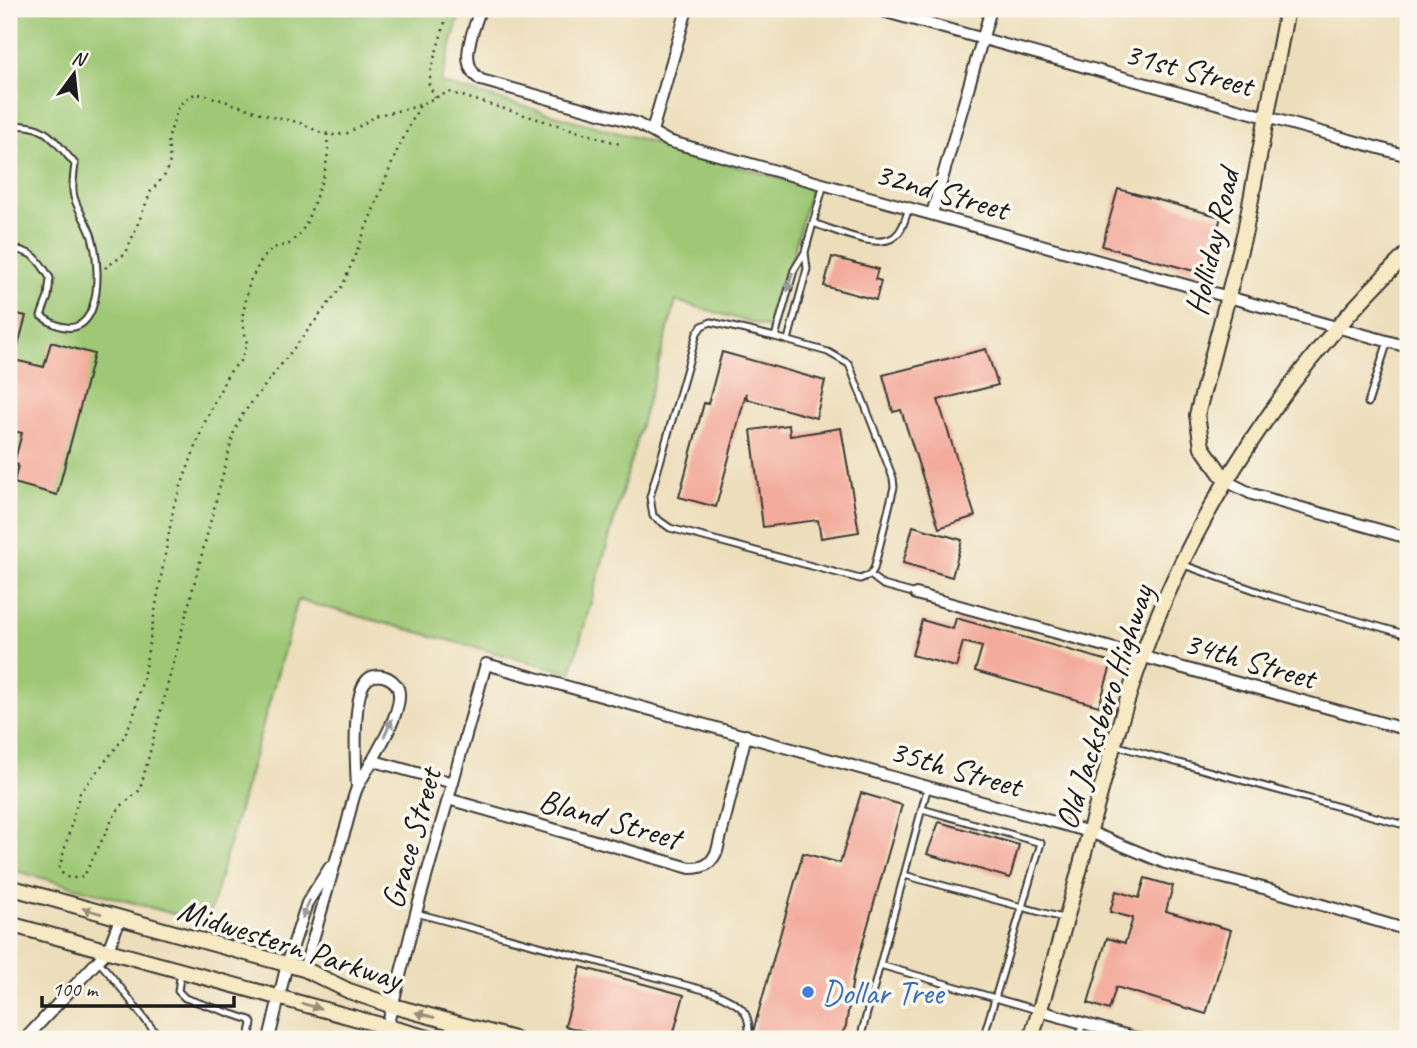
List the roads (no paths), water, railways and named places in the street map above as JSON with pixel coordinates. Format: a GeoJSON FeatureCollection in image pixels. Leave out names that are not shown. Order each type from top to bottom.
{"type":"FeatureCollection","features":[{"type":"Feature","properties":{"kind":"main road","name":"Holliday Road"},"geometry":{"type":"LineString","coordinates":[[1226,481],[1202,447],[1197,415],[1245,231],[1287,9]]}},
{"type":"Feature","properties":{"kind":"main road","name":"Old Jacksboro Highway"},"geometry":{"type":"LineString","coordinates":[[1025,1039],[1035,1025],[1113,745],[1142,656],[1181,564],[1226,481],[1281,398],[1340,327],[1408,253]]}},
{"type":"Feature","properties":{"kind":"main road","name":"Midwestern Parkway"},"geometry":{"type":"LineString","coordinates":[[9,887],[287,964],[349,991],[393,1006],[514,1039]]}},
{"type":"Feature","properties":{"kind":"main road","name":"Midwestern Parkway"},"geometry":{"type":"LineString","coordinates":[[9,924],[103,955],[181,970],[432,1039]]}},
{"type":"Feature","properties":{"kind":"street","name":"32nd Street"},"geometry":{"type":"LineString","coordinates":[[480,9],[467,55],[470,69],[481,80],[621,119],[652,131],[668,141],[1408,347]]}},
{"type":"Feature","properties":{"kind":"street"},"geometry":{"type":"LineString","coordinates":[[652,131],[687,9]]}},
{"type":"Feature","properties":{"kind":"street","name":"31st Street"},"geometry":{"type":"LineString","coordinates":[[875,9],[1408,156]]}},
{"type":"Feature","properties":{"kind":"street"},"geometry":{"type":"LineString","coordinates":[[932,214],[991,9]]}},
{"type":"Feature","properties":{"kind":"street"},"geometry":{"type":"LineString","coordinates":[[1226,481],[1252,494],[1408,538]]}},
{"type":"Feature","properties":{"kind":"street","name":"34th Street"},"geometry":{"type":"LineString","coordinates":[[916,594],[1408,730]]}},
{"type":"Feature","properties":{"kind":"street","name":"35th Street"},"geometry":{"type":"LineString","coordinates":[[486,664],[1090,832],[1165,863],[1408,930]]}},
{"type":"Feature","properties":{"kind":"street","name":"Grace Street"},"geometry":{"type":"LineString","coordinates":[[387,1027],[486,664]]}},
{"type":"Feature","properties":{"kind":"street"},"geometry":{"type":"LineString","coordinates":[[304,970],[357,788],[396,712],[400,696],[397,686],[390,678],[379,675],[368,679],[361,689],[355,734],[357,788]]}},
{"type":"Feature","properties":{"kind":"street","name":"Bland Street"},"geometry":{"type":"LineString","coordinates":[[448,799],[690,868],[700,868],[711,863],[717,851],[746,735]]}},
{"type":"Feature","properties":{"kind":"street"},"geometry":{"type":"LineString","coordinates":[[373,761],[453,783]]}},
{"type":"Feature","properties":{"kind":"street"},"geometry":{"type":"LineString","coordinates":[[268,1039],[287,964],[307,903],[336,859]]}},
{"type":"Feature","properties":{"kind":"street"},"geometry":{"type":"LineString","coordinates":[[25,1039],[103,955],[120,919]]}},
{"type":"Feature","properties":{"kind":"street"},"geometry":{"type":"LineString","coordinates":[[1035,1025],[1083,1023],[1140,1039]]}},
{"type":"Feature","properties":{"kind":"lane"},"geometry":{"type":"LineString","coordinates":[[9,126],[27,124],[37,127],[75,164],[73,195],[92,235],[97,284],[90,316],[83,325],[71,329],[53,325],[41,316],[48,297],[50,278],[36,257],[26,250],[9,248]]}},
{"type":"Feature","properties":{"kind":"lane"},"geometry":{"type":"LineString","coordinates":[[775,337],[793,270],[805,252],[824,184]]}},
{"type":"Feature","properties":{"kind":"lane"},"geometry":{"type":"LineString","coordinates":[[813,223],[873,242],[885,242],[895,236],[909,208]]}},
{"type":"Feature","properties":{"kind":"lane"},"geometry":{"type":"LineString","coordinates":[[788,340],[807,269],[805,252]]}},
{"type":"Feature","properties":{"kind":"lane"},"geometry":{"type":"LineString","coordinates":[[783,309],[796,312]]}},
{"type":"Feature","properties":{"kind":"lane"},"geometry":{"type":"LineString","coordinates":[[711,323],[775,337],[834,354],[849,364],[894,478],[894,494],[874,569],[870,575],[860,579],[684,532],[662,524],[653,516],[650,497],[696,333],[702,326],[711,323]]}},
{"type":"Feature","properties":{"kind":"lane"},"geometry":{"type":"LineString","coordinates":[[1368,403],[1388,341]]}},
{"type":"Feature","properties":{"kind":"lane"},"geometry":{"type":"LineString","coordinates":[[1181,564],[1271,596],[1408,635]]}},
{"type":"Feature","properties":{"kind":"lane"},"geometry":{"type":"LineString","coordinates":[[870,575],[883,585],[916,594]]}},
{"type":"Feature","properties":{"kind":"lane"},"geometry":{"type":"LineString","coordinates":[[1113,745],[1408,826]]}},
{"type":"Feature","properties":{"kind":"lane"},"geometry":{"type":"LineString","coordinates":[[860,1039],[928,786]]}},
{"type":"Feature","properties":{"kind":"lane"},"geometry":{"type":"LineString","coordinates":[[922,809],[1041,843],[983,1039]]}},
{"type":"Feature","properties":{"kind":"lane"},"geometry":{"type":"LineString","coordinates":[[904,875],[1066,919]]}},
{"type":"Feature","properties":{"kind":"lane"},"geometry":{"type":"LineString","coordinates":[[416,913],[715,993],[734,1002],[745,1012],[749,1022],[748,1039]]}},
{"type":"Feature","properties":{"kind":"lane"},"geometry":{"type":"LineString","coordinates":[[103,955],[161,1039]]}},
{"type":"Feature","properties":{"kind":"lane"},"geometry":{"type":"LineString","coordinates":[[880,965],[996,999],[1035,1025]]}},
{"type":"Feature","properties":{"kind":"lane"},"geometry":{"type":"LineString","coordinates":[[181,970],[178,990],[185,998],[250,1020],[252,1023],[249,1039]]}},
{"type":"Feature","properties":{"kind":"lane"},"geometry":{"type":"LineString","coordinates":[[1078,1039],[1083,1023]]}},
{"type":"Feature","properties":{"kind":"place","name":"Dollar Tree"},"geometry":{"type":"Point","coordinates":[808,992]}}]}
